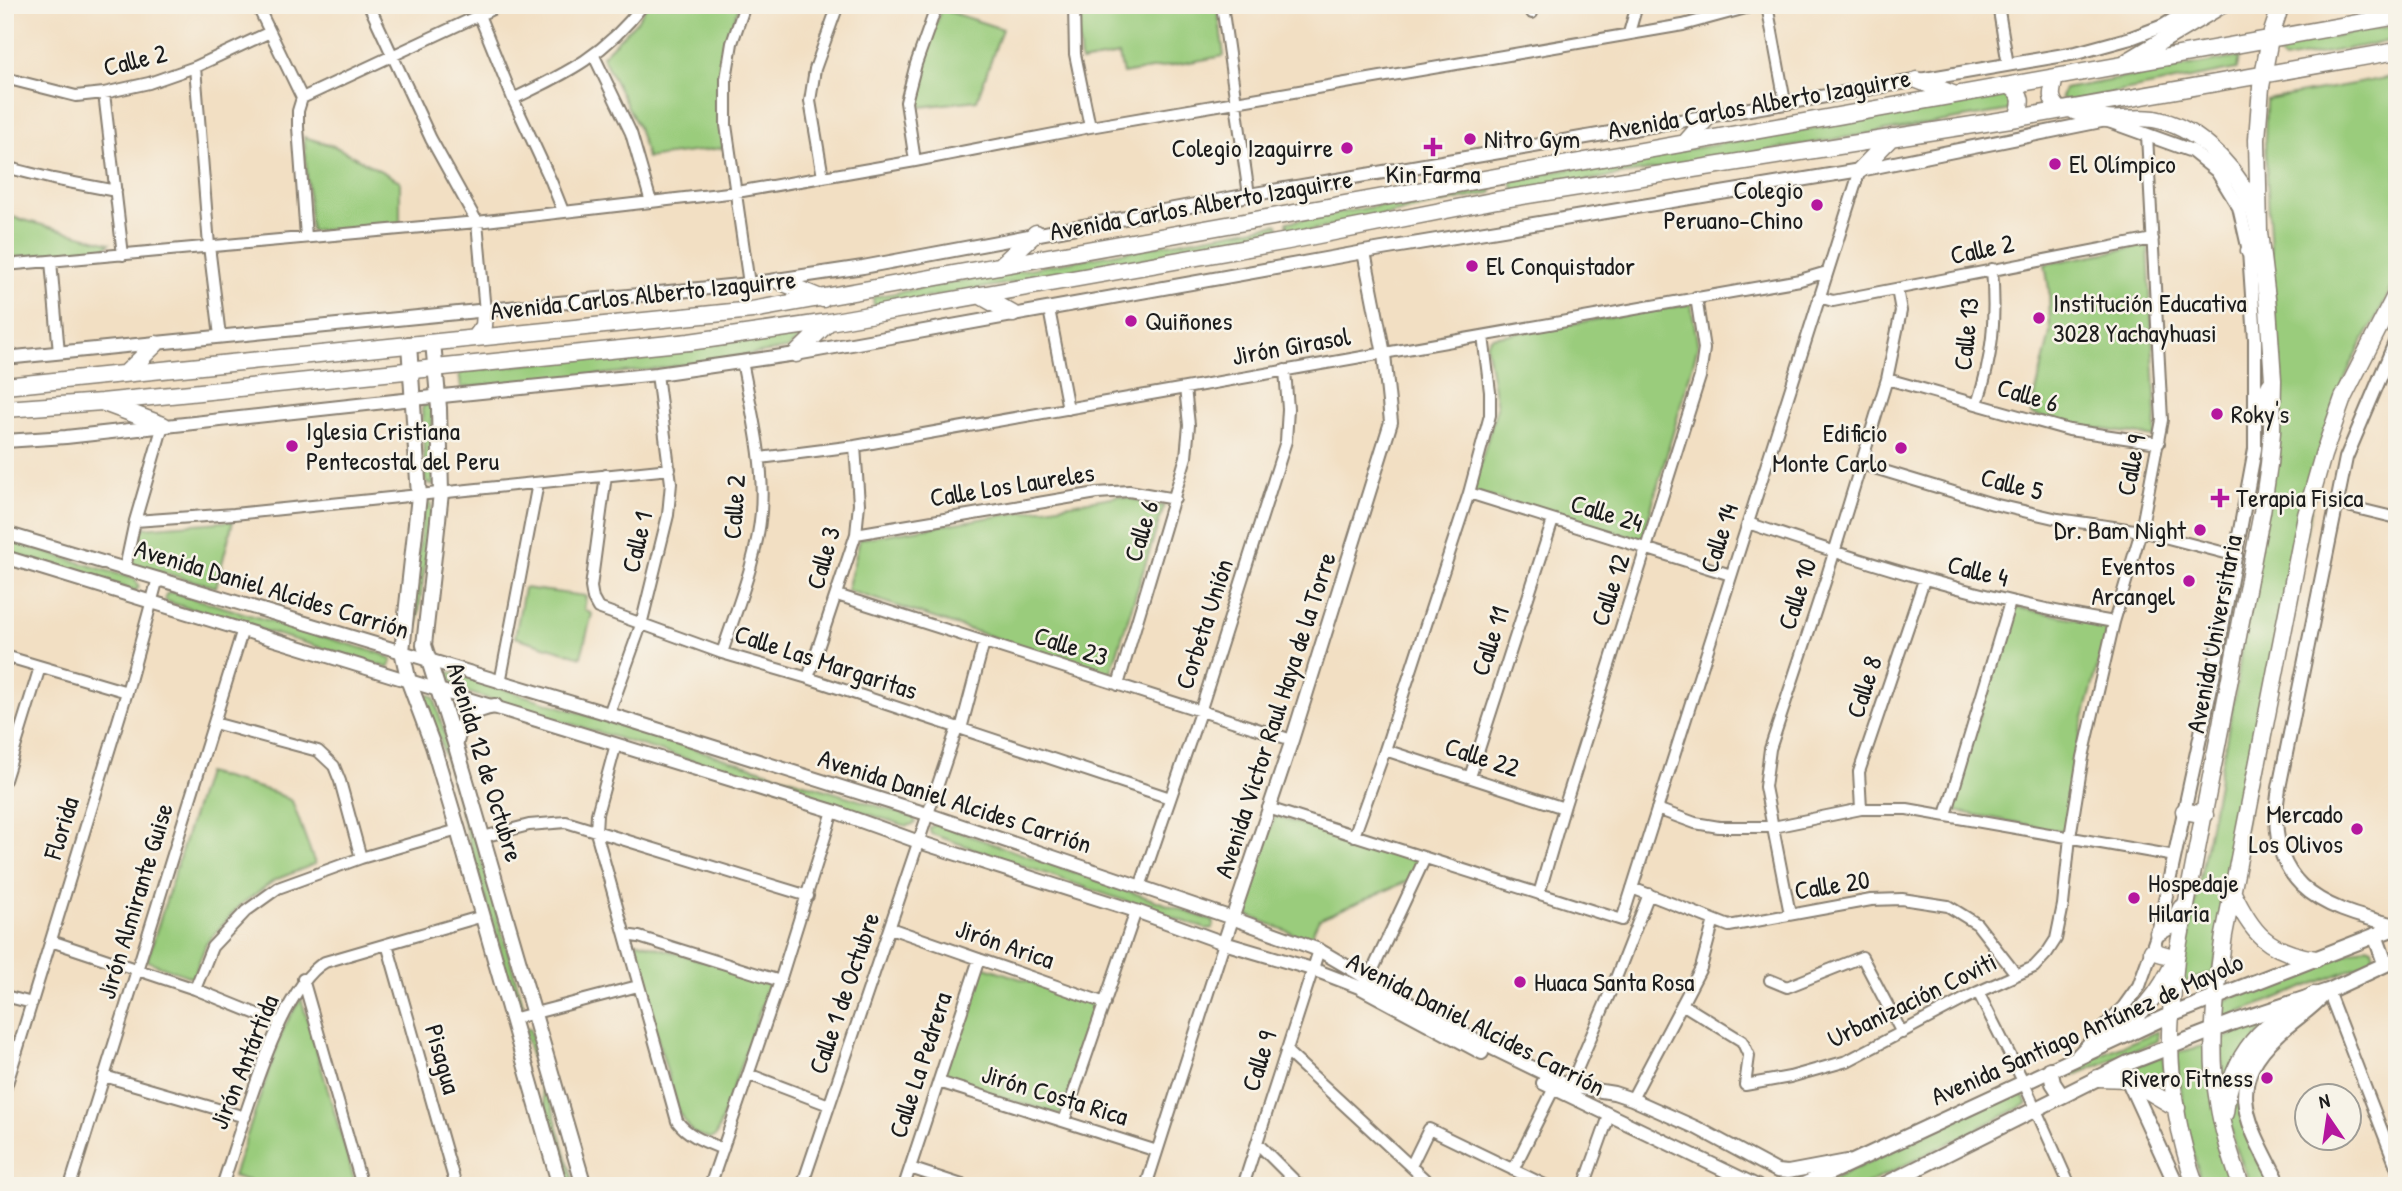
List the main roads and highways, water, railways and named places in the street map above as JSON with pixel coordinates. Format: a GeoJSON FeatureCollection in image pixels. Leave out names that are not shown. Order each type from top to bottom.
{"type":"FeatureCollection","features":[{"type":"Feature","properties":{"kind":"main road"},"geometry":{"type":"LineString","coordinates":[[2189,23],[2198,5]]}},
{"type":"Feature","properties":{"kind":"main road"},"geometry":{"type":"LineString","coordinates":[[2115,68],[2222,5]]}},
{"type":"Feature","properties":{"kind":"main road","name":"Avenida Universitaria"},"geometry":{"type":"LineString","coordinates":[[2196,1186],[2177,1108],[2170,1046],[2171,1015],[2176,958],[2262,512],[2272,432],[2273,380],[2269,307],[2259,232],[2257,139],[2261,87],[2270,38],[2280,5]]}},
{"type":"Feature","properties":{"kind":"main road","name":"Avenida Carlos Alberto Izaguirre"},"geometry":{"type":"LineString","coordinates":[[5,386],[752,310],[2397,16]]}},
{"type":"Feature","properties":{"kind":"main road","name":"Avenida Carlos Alberto Izaguirre"},"geometry":{"type":"LineString","coordinates":[[5,409],[102,402],[689,342],[829,322],[1288,241],[1496,200],[2017,118],[2397,51]]}},
{"type":"Feature","properties":{"kind":"main road"},"geometry":{"type":"LineString","coordinates":[[2055,78],[2052,102],[2064,109],[2106,120],[2135,116],[2158,120],[2179,127],[2203,142],[2232,170],[2249,198],[2259,232],[2249,251]]}},
{"type":"Feature","properties":{"kind":"main road"},"geometry":{"type":"LineString","coordinates":[[1917,80],[1953,94]]}},
{"type":"Feature","properties":{"kind":"main road"},"geometry":{"type":"LineString","coordinates":[[2010,86],[2018,91],[2021,97],[2022,103],[2017,118]]}},
{"type":"Feature","properties":{"kind":"main road"},"geometry":{"type":"LineString","coordinates":[[2106,120],[2137,96]]}},
{"type":"Feature","properties":{"kind":"main road"},"geometry":{"type":"LineString","coordinates":[[1685,143],[1708,117]]}},
{"type":"Feature","properties":{"kind":"main road"},"geometry":{"type":"LineString","coordinates":[[1860,170],[1892,137]]}},
{"type":"Feature","properties":{"kind":"main road"},"geometry":{"type":"LineString","coordinates":[[1491,177],[1498,179],[1503,185],[1502,194],[1496,200]]}},
{"type":"Feature","properties":{"kind":"main road"},"geometry":{"type":"LineString","coordinates":[[1000,266],[1036,233]]}},
{"type":"Feature","properties":{"kind":"main road"},"geometry":{"type":"LineString","coordinates":[[779,281],[823,299]]}},
{"type":"Feature","properties":{"kind":"main road"},"geometry":{"type":"LineString","coordinates":[[865,316],[860,300],[866,291]]}},
{"type":"Feature","properties":{"kind":"main road"},"geometry":{"type":"LineString","coordinates":[[2241,1186],[2217,1102],[2215,1080],[2216,996],[2232,891],[2306,515],[2343,398],[2397,292]]}},
{"type":"Feature","properties":{"kind":"main road"},"geometry":{"type":"LineString","coordinates":[[979,295],[1013,314]]}},
{"type":"Feature","properties":{"kind":"main road"},"geometry":{"type":"LineString","coordinates":[[475,338],[484,326],[485,312]]}},
{"type":"Feature","properties":{"kind":"main road"},"geometry":{"type":"LineString","coordinates":[[685,316],[694,325],[694,334],[689,342]]}},
{"type":"Feature","properties":{"kind":"main road"},"geometry":{"type":"LineString","coordinates":[[796,354],[829,322]]}},
{"type":"Feature","properties":{"kind":"main road","name":"Avenida 12 de Octubre"},"geometry":{"type":"LineString","coordinates":[[433,342],[439,396],[441,493],[424,634],[428,661],[455,743],[584,1186]]}},
{"type":"Feature","properties":{"kind":"main road"},"geometry":{"type":"LineString","coordinates":[[127,372],[156,344]]}},
{"type":"Feature","properties":{"kind":"main road","name":"Avenida 12 de Octubre"},"geometry":{"type":"LineString","coordinates":[[409,344],[419,496],[402,651],[409,682],[433,746],[458,830],[560,1186]]}},
{"type":"Feature","properties":{"kind":"main road"},"geometry":{"type":"LineString","coordinates":[[2254,418],[2273,380]]}},
{"type":"Feature","properties":{"kind":"main road"},"geometry":{"type":"LineString","coordinates":[[102,402],[163,425]]}},
{"type":"Feature","properties":{"kind":"main road"},"geometry":{"type":"LineString","coordinates":[[455,743],[464,721],[472,713],[483,707],[495,706]]}},
{"type":"Feature","properties":{"kind":"main road"},"geometry":{"type":"LineString","coordinates":[[2184,811],[2205,816]]}},
{"type":"Feature","properties":{"kind":"main road"},"geometry":{"type":"LineString","coordinates":[[2158,933],[2173,924],[2191,887]]}},
{"type":"Feature","properties":{"kind":"main road"},"geometry":{"type":"LineString","coordinates":[[2232,891],[2242,913],[2262,939],[2275,948],[2302,957],[2316,958]]}},
{"type":"Feature","properties":{"kind":"main road","name":"Avenida Santiago Antúnez de Mayolo"},"geometry":{"type":"LineString","coordinates":[[1801,1186],[2104,1044],[2216,996],[2397,926]]}},
{"type":"Feature","properties":{"kind":"main road"},"geometry":{"type":"LineString","coordinates":[[2375,935],[2391,961]]}},
{"type":"Feature","properties":{"kind":"main road"},"geometry":{"type":"LineString","coordinates":[[2104,1044],[2149,1006],[2165,983],[2176,958],[2152,951]]}},
{"type":"Feature","properties":{"kind":"main road","name":"Avenida Santiago Antúnez de Mayolo"},"geometry":{"type":"LineString","coordinates":[[1882,1186],[2035,1107],[2128,1063],[2321,993],[2391,961]]}},
{"type":"Feature","properties":{"kind":"main road"},"geometry":{"type":"LineString","coordinates":[[2224,1126],[2229,1088],[2236,1069],[2254,1039],[2282,1012],[2321,993]]}},
{"type":"Feature","properties":{"kind":"main road"},"geometry":{"type":"LineString","coordinates":[[2280,1186],[2247,1115],[2245,1084],[2258,1057],[2321,993]]}},
{"type":"Feature","properties":{"kind":"main road"},"geometry":{"type":"LineString","coordinates":[[2050,1069],[2053,1083],[2061,1095]]}},
{"type":"Feature","properties":{"kind":"main road"},"geometry":{"type":"LineString","coordinates":[[2098,1078],[2128,1079],[2177,1108]]}},
{"type":"Feature","properties":{"kind":"main road"},"geometry":{"type":"LineString","coordinates":[[2128,1079],[2177,1186]]}},
{"type":"Feature","properties":{"kind":"place","name":"Nitro Gym"},"geometry":{"type":"Point","coordinates":[1470,139]}},
{"type":"Feature","properties":{"kind":"place","name":"Kin Farma"},"geometry":{"type":"Point","coordinates":[1433,147]}},
{"type":"Feature","properties":{"kind":"place","name":"Colegio Izaguirre"},"geometry":{"type":"Point","coordinates":[1347,148]}},
{"type":"Feature","properties":{"kind":"place","name":"El Olímpico"},"geometry":{"type":"Point","coordinates":[2055,164]}},
{"type":"Feature","properties":{"kind":"place","name":"Colegio Peruano-Chino"},"geometry":{"type":"Point","coordinates":[1817,205]}},
{"type":"Feature","properties":{"kind":"place","name":"El Conquistador"},"geometry":{"type":"Point","coordinates":[1472,266]}},
{"type":"Feature","properties":{"kind":"place","name":"Institución Educativa 3028 Yachayhuasi"},"geometry":{"type":"Point","coordinates":[2039,318]}},
{"type":"Feature","properties":{"kind":"place","name":"Quiñones"},"geometry":{"type":"Point","coordinates":[1131,321]}},
{"type":"Feature","properties":{"kind":"place","name":"Roky's"},"geometry":{"type":"Point","coordinates":[2217,414]}},
{"type":"Feature","properties":{"kind":"place","name":"Iglesia Cristiana Pentecostal del Peru"},"geometry":{"type":"Point","coordinates":[292,446]}},
{"type":"Feature","properties":{"kind":"place","name":"Edificio Monte Carlo"},"geometry":{"type":"Point","coordinates":[1901,448]}},
{"type":"Feature","properties":{"kind":"place","name":"Terapia Fisica"},"geometry":{"type":"Point","coordinates":[2220,498]}},
{"type":"Feature","properties":{"kind":"place","name":"Dr. Bam Night"},"geometry":{"type":"Point","coordinates":[2200,530]}},
{"type":"Feature","properties":{"kind":"place","name":"Eventos Arcangel"},"geometry":{"type":"Point","coordinates":[2189,581]}},
{"type":"Feature","properties":{"kind":"place","name":"Mercado Los Olivos"},"geometry":{"type":"Point","coordinates":[2357,829]}},
{"type":"Feature","properties":{"kind":"place","name":"Hospedaje Hilaria"},"geometry":{"type":"Point","coordinates":[2134,898]}},
{"type":"Feature","properties":{"kind":"place","name":"Huaca Santa Rosa"},"geometry":{"type":"Point","coordinates":[1520,982]}},
{"type":"Feature","properties":{"kind":"place","name":"Rivero Fitness"},"geometry":{"type":"Point","coordinates":[2267,1078]}}]}
